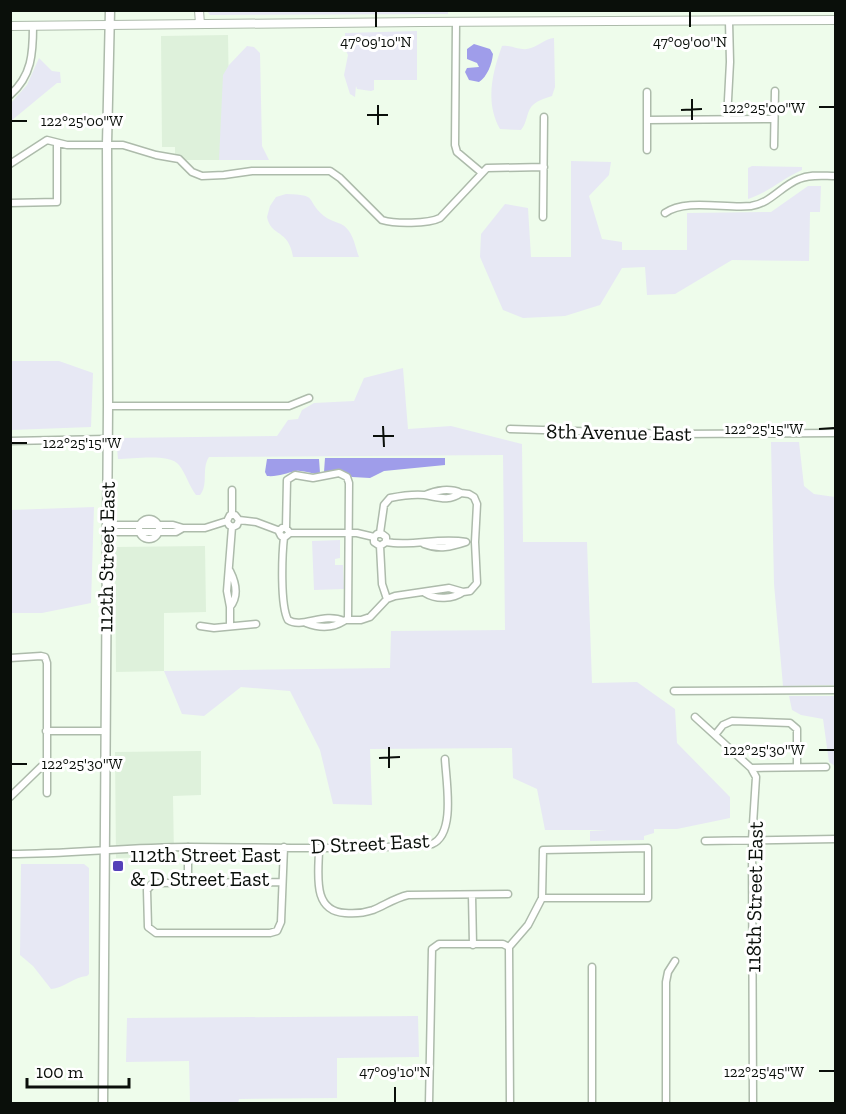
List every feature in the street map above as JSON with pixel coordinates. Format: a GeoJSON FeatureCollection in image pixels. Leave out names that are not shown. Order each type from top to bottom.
{"type":"FeatureCollection","features":[{"type":"Feature","properties":{"kind":"main road","name":"112th Street East"},"geometry":{"type":"LineString","coordinates":[[103,1104],[108,406],[107,144],[110,10]]}},
{"type":"Feature","properties":{"kind":"street"},"geometry":{"type":"LineString","coordinates":[[199,10],[200,24]]}},
{"type":"Feature","properties":{"kind":"street"},"geometry":{"type":"LineString","coordinates":[[10,26],[836,20]]}},
{"type":"Feature","properties":{"kind":"street"},"geometry":{"type":"LineString","coordinates":[[728,119],[729,21]]}},
{"type":"Feature","properties":{"kind":"street"},"geometry":{"type":"LineString","coordinates":[[456,22],[455,145],[457,152],[482,172]]}},
{"type":"Feature","properties":{"kind":"street"},"geometry":{"type":"LineString","coordinates":[[10,95],[22,83],[30,66],[33,26]]}},
{"type":"Feature","properties":{"kind":"street"},"geometry":{"type":"LineString","coordinates":[[774,146],[775,91]]}},
{"type":"Feature","properties":{"kind":"street"},"geometry":{"type":"LineString","coordinates":[[646,150],[647,92]]}},
{"type":"Feature","properties":{"kind":"street"},"geometry":{"type":"LineString","coordinates":[[543,217],[544,117]]}},
{"type":"Feature","properties":{"kind":"street"},"geometry":{"type":"LineString","coordinates":[[647,120],[774,119]]}},
{"type":"Feature","properties":{"kind":"street"},"geometry":{"type":"LineString","coordinates":[[10,164],[47,140],[57,144],[123,145],[179,159],[192,172],[202,176],[252,171],[330,171],[382,220],[391,222],[431,222],[440,218],[482,172],[491,167],[543,167]]}},
{"type":"Feature","properties":{"kind":"street"},"geometry":{"type":"LineString","coordinates":[[10,203],[57,202],[57,144]]}},
{"type":"Feature","properties":{"kind":"street"},"geometry":{"type":"LineString","coordinates":[[665,213],[679,206],[753,205],[769,199],[801,178],[836,176]]}},
{"type":"Feature","properties":{"kind":"street"},"geometry":{"type":"LineString","coordinates":[[108,406],[289,406],[309,398]]}},
{"type":"Feature","properties":{"kind":"street","name":"8th Avenue East"},"geometry":{"type":"LineString","coordinates":[[510,429],[671,434],[836,433]]}},
{"type":"Feature","properties":{"kind":"street"},"geometry":{"type":"LineString","coordinates":[[10,441],[107,439]]}},
{"type":"Feature","properties":{"kind":"street"},"geometry":{"type":"LineString","coordinates":[[346,620],[349,483],[347,477],[339,473],[313,478],[295,475],[287,480],[282,572],[286,617],[293,623],[306,622],[323,627],[346,620],[361,620],[370,617],[387,599],[402,594],[425,593],[430,597],[443,598],[460,595],[473,589],[477,583],[477,504],[472,495],[448,490],[425,495],[390,498],[384,505],[375,544],[424,544],[449,548],[466,542],[476,542]]}},
{"type":"Feature","properties":{"kind":"street"},"geometry":{"type":"LineString","coordinates":[[230,625],[227,591],[230,571],[228,517],[232,515],[232,490]]}},
{"type":"Feature","properties":{"kind":"street"},"geometry":{"type":"LineString","coordinates":[[232,515],[237,516],[239,520],[255,522],[285,532],[357,533],[386,537],[383,544],[382,584],[387,599]]}},
{"type":"Feature","properties":{"kind":"street"},"geometry":{"type":"LineString","coordinates":[[149,519],[154,521],[158,529],[154,537],[149,538],[143,537],[140,529],[143,521],[149,519]]}},
{"type":"Feature","properties":{"kind":"street"},"geometry":{"type":"LineString","coordinates":[[158,529],[176,532],[183,528],[237,525],[239,520]]}},
{"type":"Feature","properties":{"kind":"street"},"geometry":{"type":"LineString","coordinates":[[106,529],[140,529]]}},
{"type":"Feature","properties":{"kind":"street"},"geometry":{"type":"LineString","coordinates":[[200,626],[214,628],[256,624]]}},
{"type":"Feature","properties":{"kind":"street"},"geometry":{"type":"LineString","coordinates":[[10,658],[41,656],[45,657],[47,663],[47,793]]}},
{"type":"Feature","properties":{"kind":"street"},"geometry":{"type":"LineString","coordinates":[[674,691],[836,690]]}},
{"type":"Feature","properties":{"kind":"street"},"geometry":{"type":"LineString","coordinates":[[695,717],[751,768],[826,767]]}},
{"type":"Feature","properties":{"kind":"street"},"geometry":{"type":"LineString","coordinates":[[715,735],[723,725],[732,721],[790,723],[797,729],[797,767]]}},
{"type":"Feature","properties":{"kind":"street"},"geometry":{"type":"LineString","coordinates":[[46,731],[104,731]]}},
{"type":"Feature","properties":{"kind":"street","name":"D Street East"},"geometry":{"type":"LineString","coordinates":[[10,854],[66,854],[104,850],[188,847],[319,848],[435,843],[447,827],[445,759]]}},
{"type":"Feature","properties":{"kind":"street"},"geometry":{"type":"LineString","coordinates":[[10,797],[46,762]]}},
{"type":"Feature","properties":{"kind":"street","name":"118th Street East"},"geometry":{"type":"LineString","coordinates":[[751,768],[756,777],[752,840],[753,1104]]}},
{"type":"Feature","properties":{"kind":"street"},"geometry":{"type":"LineString","coordinates":[[705,841],[836,839]]}},
{"type":"Feature","properties":{"kind":"street"},"geometry":{"type":"LineString","coordinates":[[188,847],[188,882]]}},
{"type":"Feature","properties":{"kind":"street"},"geometry":{"type":"LineString","coordinates":[[281,882],[158,881],[150,885],[147,890],[148,927],[156,933],[270,933],[277,931],[281,922],[284,848]]}},
{"type":"Feature","properties":{"kind":"street"},"geometry":{"type":"LineString","coordinates":[[319,848],[320,895],[324,904],[337,912],[366,912],[408,895],[508,894]]}},
{"type":"Feature","properties":{"kind":"street"},"geometry":{"type":"LineString","coordinates":[[510,1104],[509,947],[528,925],[542,898],[543,850],[648,848],[648,898],[542,898]]}},
{"type":"Feature","properties":{"kind":"street"},"geometry":{"type":"LineString","coordinates":[[472,895],[473,945]]}},
{"type":"Feature","properties":{"kind":"street"},"geometry":{"type":"LineString","coordinates":[[429,1104],[430,954],[433,947],[439,944],[503,944],[509,947]]}},
{"type":"Feature","properties":{"kind":"street"},"geometry":{"type":"LineString","coordinates":[[666,1104],[666,982],[668,972],[675,961]]}},
{"type":"Feature","properties":{"kind":"street"},"geometry":{"type":"LineString","coordinates":[[592,967],[592,1104]]}},
{"type":"Feature","properties":{"kind":"shaded area"},"geometry":{"type":"Polygon","coordinates":[[[448,10],[448,14],[210,15],[207,11],[448,10]]]}},
{"type":"Feature","properties":{"kind":"shaded area"},"geometry":{"type":"Polygon","coordinates":[[[417,31],[417,80],[374,80],[374,90],[357,89],[356,86],[355,97],[350,94],[344,75],[348,55],[345,49],[345,33],[417,31]]]}},
{"type":"Feature","properties":{"kind":"shaded area"},"geometry":{"type":"Polygon","coordinates":[[[228,35],[230,160],[175,160],[175,147],[162,147],[161,36],[228,35]]]}},
{"type":"Feature","properties":{"kind":"shaded area"},"geometry":{"type":"Polygon","coordinates":[[[554,38],[555,87],[552,96],[538,101],[531,107],[521,130],[500,129],[495,119],[491,98],[495,67],[502,46],[527,49],[554,38]]]}},
{"type":"Feature","properties":{"kind":"shaded area"},"geometry":{"type":"Polygon","coordinates":[[[474,44],[490,49],[493,54],[489,70],[479,82],[469,80],[465,72],[467,68],[479,67],[477,63],[467,59],[467,49],[474,44]]]}},
{"type":"Feature","properties":{"kind":"shaded area"},"geometry":{"type":"Polygon","coordinates":[[[247,46],[254,47],[260,53],[262,146],[269,160],[219,160],[223,75],[247,46]]]}},
{"type":"Feature","properties":{"kind":"shaded area"},"geometry":{"type":"Polygon","coordinates":[[[39,58],[52,71],[60,72],[61,83],[57,83],[11,121],[11,103],[27,85],[39,58]]]}},
{"type":"Feature","properties":{"kind":"shaded area"},"geometry":{"type":"Polygon","coordinates":[[[571,161],[611,162],[609,175],[589,196],[602,239],[622,242],[622,250],[687,250],[687,213],[771,212],[808,186],[821,186],[820,212],[810,212],[809,261],[732,260],[675,294],[647,295],[645,267],[622,268],[600,305],[565,316],[523,318],[503,310],[480,257],[481,234],[505,204],[528,208],[531,257],[571,257],[571,161]]]}},
{"type":"Feature","properties":{"kind":"shaded area"},"geometry":{"type":"Polygon","coordinates":[[[752,166],[802,167],[802,170],[748,199],[748,168],[752,166]]]}},
{"type":"Feature","properties":{"kind":"shaded area"},"geometry":{"type":"Polygon","coordinates":[[[286,194],[308,197],[324,216],[345,227],[353,239],[359,257],[293,257],[288,242],[272,228],[267,217],[276,197],[286,194]]]}},
{"type":"Feature","properties":{"kind":"shaded area"},"geometry":{"type":"Polygon","coordinates":[[[11,361],[59,361],[93,373],[91,427],[11,430],[11,361]]]}},
{"type":"Feature","properties":{"kind":"shaded area"},"geometry":{"type":"Polygon","coordinates":[[[403,368],[408,429],[451,426],[522,444],[523,542],[587,542],[592,683],[637,682],[675,709],[677,743],[730,797],[730,818],[677,829],[654,829],[654,833],[644,836],[644,840],[590,841],[590,831],[607,830],[545,830],[537,789],[513,778],[512,748],[370,749],[372,805],[333,804],[320,750],[290,691],[241,687],[204,716],[182,714],[164,671],[390,668],[391,631],[505,630],[503,455],[209,457],[205,466],[203,491],[200,495],[196,495],[179,465],[174,461],[160,458],[118,459],[116,438],[277,436],[288,420],[298,419],[302,410],[314,403],[354,401],[364,378],[403,368]]]}},
{"type":"Feature","properties":{"kind":"shaded area"},"geometry":{"type":"Polygon","coordinates":[[[771,442],[799,442],[804,486],[814,494],[835,497],[835,685],[783,686],[774,584],[771,442]]]}},
{"type":"Feature","properties":{"kind":"shaded area"},"geometry":{"type":"Polygon","coordinates":[[[325,458],[445,458],[445,465],[384,471],[370,478],[352,477],[340,470],[324,472],[325,458]]]}},
{"type":"Feature","properties":{"kind":"shaded area"},"geometry":{"type":"Polygon","coordinates":[[[267,459],[319,459],[320,473],[296,471],[267,476],[265,472],[267,459]]]}},
{"type":"Feature","properties":{"kind":"shaded area"},"geometry":{"type":"Polygon","coordinates":[[[94,507],[91,603],[42,613],[11,613],[11,510],[94,507]]]}},
{"type":"Feature","properties":{"kind":"shaded area"},"geometry":{"type":"Polygon","coordinates":[[[340,540],[340,558],[335,559],[335,565],[343,565],[344,589],[314,590],[312,541],[340,540]]]}},
{"type":"Feature","properties":{"kind":"shaded area"},"geometry":{"type":"Polygon","coordinates":[[[205,546],[206,612],[164,613],[164,671],[116,672],[115,547],[205,546]]]}},
{"type":"Feature","properties":{"kind":"shaded area"},"geometry":{"type":"Polygon","coordinates":[[[789,696],[835,696],[835,766],[829,762],[823,719],[801,715],[792,710],[789,696]]]}},
{"type":"Feature","properties":{"kind":"shaded area"},"geometry":{"type":"Polygon","coordinates":[[[201,751],[201,795],[173,796],[174,857],[116,858],[115,752],[201,751]]]}},
{"type":"Feature","properties":{"kind":"shaded area"},"geometry":{"type":"Polygon","coordinates":[[[21,864],[84,864],[89,868],[89,974],[87,976],[51,989],[33,966],[20,955],[21,864]]]}},
{"type":"Feature","properties":{"kind":"shaded area"},"geometry":{"type":"Polygon","coordinates":[[[418,1016],[419,1057],[337,1058],[337,1098],[239,1099],[238,1103],[190,1103],[189,1061],[126,1062],[127,1018],[418,1016]]]}},
{"type":"Feature","properties":{"kind":"place","name":"112th Street East & D Street East"},"geometry":{"type":"Point","coordinates":[118,866]}}]}
